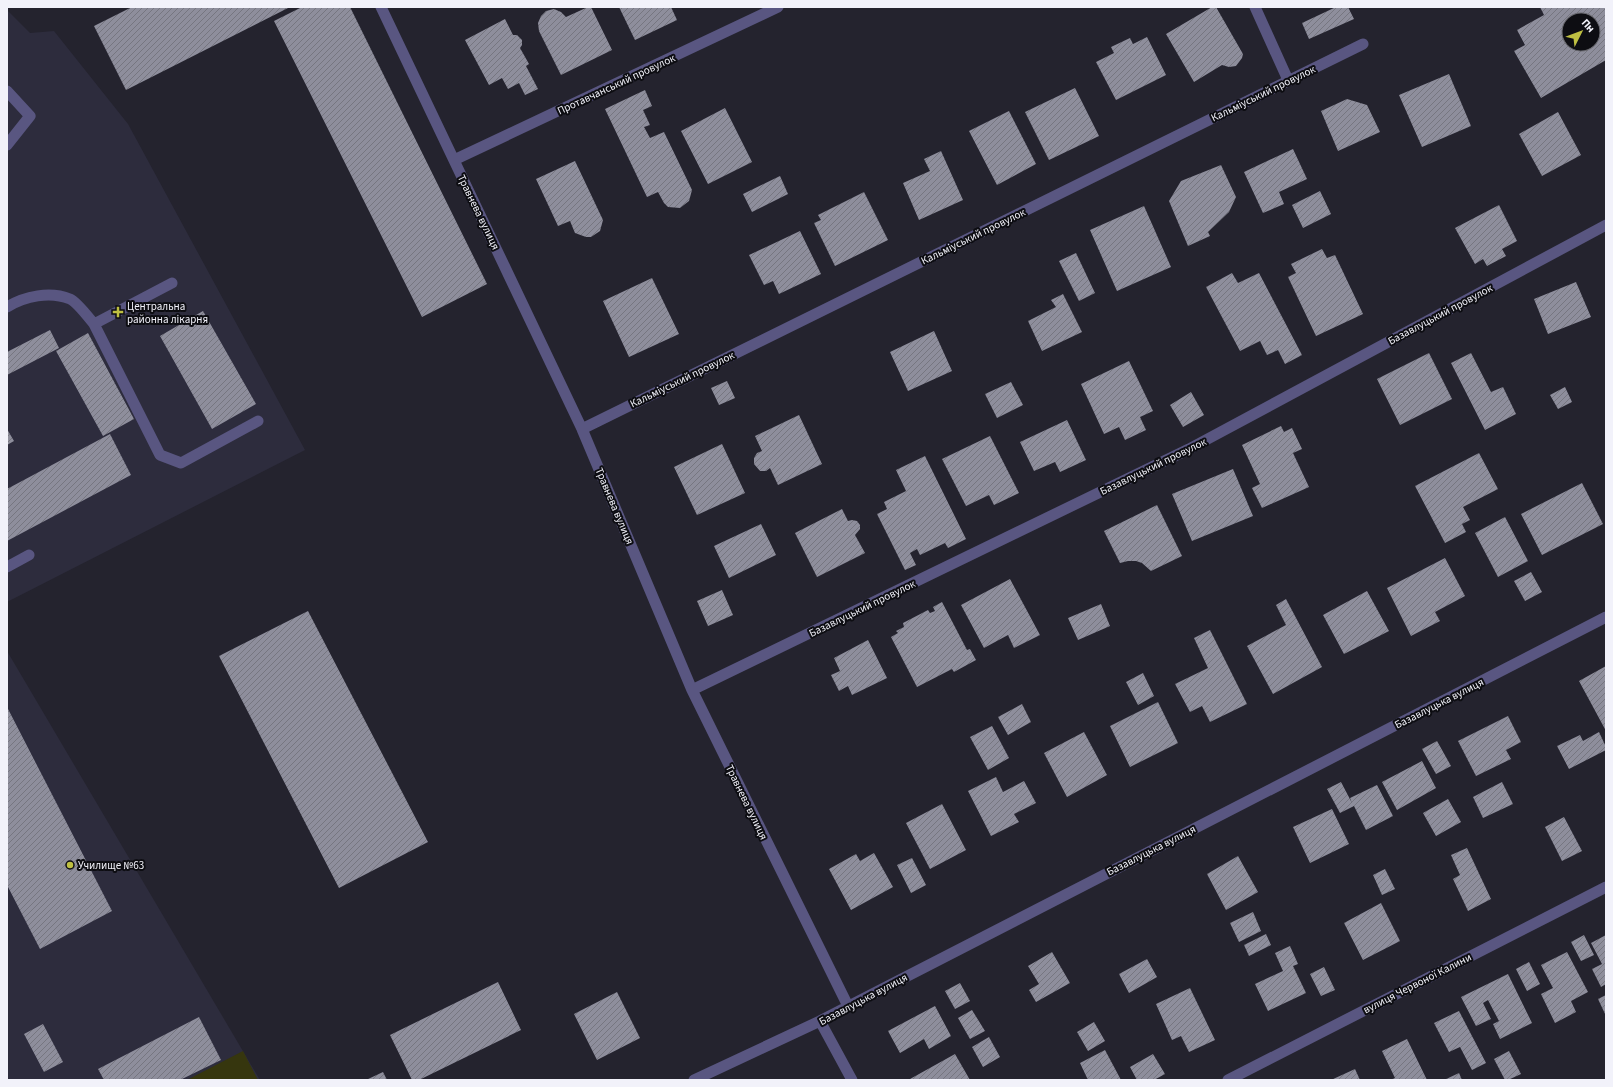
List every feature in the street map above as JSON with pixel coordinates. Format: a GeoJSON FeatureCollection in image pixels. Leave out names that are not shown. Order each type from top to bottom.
{"type":"FeatureCollection","features":[{"type":"Feature","properties":{"kind":"street","name":"Травнева вулиця"},"geometry":{"type":"LineString","coordinates":[[381,7],[582,428],[692,690],[848,1006]]}},
{"type":"Feature","properties":{"kind":"street","name":"Протавчанський провулок"},"geometry":{"type":"LineString","coordinates":[[454,160],[778,7]]}},
{"type":"Feature","properties":{"kind":"street"},"geometry":{"type":"LineString","coordinates":[[1255,7],[1288,80]]}},
{"type":"Feature","properties":{"kind":"street","name":"Кальміуський провулок"},"geometry":{"type":"LineString","coordinates":[[582,428],[1363,44]]}},
{"type":"Feature","properties":{"kind":"street"},"geometry":{"type":"LineString","coordinates":[[7,91],[30,116],[7,145]]}},
{"type":"Feature","properties":{"kind":"street","name":"Базавлуцький провулок"},"geometry":{"type":"LineString","coordinates":[[692,690],[1189,449],[1606,225]]}},
{"type":"Feature","properties":{"kind":"street"},"geometry":{"type":"LineString","coordinates":[[94,324],[172,283]]}},
{"type":"Feature","properties":{"kind":"street"},"geometry":{"type":"LineString","coordinates":[[7,307],[17,300],[44,294],[71,300],[94,324],[160,455],[181,462],[258,421]]}},
{"type":"Feature","properties":{"kind":"street"},"geometry":{"type":"LineString","coordinates":[[7,567],[29,555]]}},
{"type":"Feature","properties":{"kind":"street","name":"Базавлуцька вулиця"},"geometry":{"type":"LineString","coordinates":[[694,1080],[820,1021],[1606,617]]}},
{"type":"Feature","properties":{"kind":"street","name":"вулиця Червоної Калини"},"geometry":{"type":"LineString","coordinates":[[1228,1080],[1606,887]]}},
{"type":"Feature","properties":{"kind":"street"},"geometry":{"type":"LineString","coordinates":[[820,1021],[852,1080]]}},
{"type":"Feature","properties":{"kind":"shaded area","name":"Центральна районна лікарня"},"geometry":{"type":"Polygon","coordinates":[[[7,10],[30,33],[54,31],[128,124],[305,450],[7,602],[7,10]]]}},
{"type":"Feature","properties":{"kind":"shaded area","name":"Училище №63"},"geometry":{"type":"Polygon","coordinates":[[[7,651],[260,1080],[7,1080],[7,651]]]}},
{"type":"Feature","properties":{"kind":"shaded area"},"geometry":{"type":"Polygon","coordinates":[[[243,1051],[258,1080],[187,1080],[243,1051]]]}},
{"type":"Feature","properties":{"kind":"building"},"geometry":{"type":"Polygon","coordinates":[[[132,7],[290,7],[126,90],[94,26],[132,7]]]}},
{"type":"Feature","properties":{"kind":"building"},"geometry":{"type":"Polygon","coordinates":[[[302,7],[350,7],[487,284],[422,317],[274,21],[302,7]]]}},
{"type":"Feature","properties":{"kind":"building"},"geometry":{"type":"Polygon","coordinates":[[[591,7],[612,50],[561,75],[539,31],[538,23],[541,16],[546,11],[554,9],[561,12],[566,17],[591,7]]]}},
{"type":"Feature","properties":{"kind":"building"},"geometry":{"type":"Polygon","coordinates":[[[619,7],[671,7],[677,20],[635,40],[619,7]]]}},
{"type":"Feature","properties":{"kind":"building"},"geometry":{"type":"Polygon","coordinates":[[[1212,7],[1216,7],[1243,54],[1236,66],[1229,67],[1222,65],[1194,82],[1166,34],[1212,7]]]}},
{"type":"Feature","properties":{"kind":"building"},"geometry":{"type":"Polygon","coordinates":[[[1336,7],[1348,7],[1354,19],[1309,39],[1302,23],[1336,7]]]}},
{"type":"Feature","properties":{"kind":"building"},"geometry":{"type":"Polygon","coordinates":[[[1540,7],[1606,7],[1606,60],[1541,98],[1514,51],[1525,45],[1517,30],[1544,15],[1540,7]]]}},
{"type":"Feature","properties":{"kind":"building"},"geometry":{"type":"Polygon","coordinates":[[[505,19],[513,35],[517,35],[522,40],[522,45],[520,48],[529,64],[526,66],[538,89],[525,95],[519,83],[508,89],[502,78],[489,85],[465,40],[505,19]]]}},
{"type":"Feature","properties":{"kind":"building"},"geometry":{"type":"Polygon","coordinates":[[[1147,37],[1166,75],[1116,100],[1096,62],[1114,53],[1111,47],[1130,38],[1133,44],[1147,37]]]}},
{"type":"Feature","properties":{"kind":"building"},"geometry":{"type":"Polygon","coordinates":[[[1449,74],[1471,126],[1422,147],[1399,95],[1449,74]]]}},
{"type":"Feature","properties":{"kind":"building"},"geometry":{"type":"Polygon","coordinates":[[[1075,88],[1099,136],[1049,160],[1025,112],[1075,88]]]}},
{"type":"Feature","properties":{"kind":"building"},"geometry":{"type":"Polygon","coordinates":[[[645,90],[652,106],[643,110],[650,125],[644,127],[650,138],[664,132],[692,190],[689,201],[680,208],[668,207],[658,192],[647,197],[605,109],[645,90]]]}},
{"type":"Feature","properties":{"kind":"building"},"geometry":{"type":"Polygon","coordinates":[[[1347,99],[1367,105],[1380,132],[1338,151],[1321,111],[1347,99]]]}},
{"type":"Feature","properties":{"kind":"building"},"geometry":{"type":"Polygon","coordinates":[[[725,108],[752,162],[708,184],[681,131],[725,108]]]}},
{"type":"Feature","properties":{"kind":"building"},"geometry":{"type":"Polygon","coordinates":[[[1009,111],[1036,164],[997,185],[969,131],[1009,111]]]}},
{"type":"Feature","properties":{"kind":"building"},"geometry":{"type":"Polygon","coordinates":[[[1558,112],[1581,155],[1542,176],[1519,134],[1558,112]]]}},
{"type":"Feature","properties":{"kind":"building"},"geometry":{"type":"Polygon","coordinates":[[[1293,149],[1307,179],[1279,192],[1284,204],[1263,213],[1244,172],[1293,149]]]}},
{"type":"Feature","properties":{"kind":"building"},"geometry":{"type":"Polygon","coordinates":[[[941,151],[963,200],[919,220],[903,183],[930,171],[924,159],[941,151]]]}},
{"type":"Feature","properties":{"kind":"building"},"geometry":{"type":"Polygon","coordinates":[[[575,161],[603,220],[600,231],[591,237],[586,237],[575,233],[570,221],[558,226],[536,179],[575,161]]]}},
{"type":"Feature","properties":{"kind":"building"},"geometry":{"type":"Polygon","coordinates":[[[1221,165],[1236,197],[1229,212],[1208,232],[1210,236],[1188,246],[1169,201],[1181,181],[1221,165]]]}},
{"type":"Feature","properties":{"kind":"building"},"geometry":{"type":"Polygon","coordinates":[[[780,176],[788,194],[752,212],[743,194],[780,176]]]}},
{"type":"Feature","properties":{"kind":"building"},"geometry":{"type":"Polygon","coordinates":[[[1320,191],[1331,214],[1303,228],[1292,205],[1320,191]]]}},
{"type":"Feature","properties":{"kind":"building"},"geometry":{"type":"Polygon","coordinates":[[[864,192],[888,240],[835,266],[814,223],[821,220],[818,215],[864,192]]]}},
{"type":"Feature","properties":{"kind":"building"},"geometry":{"type":"Polygon","coordinates":[[[1499,205],[1517,241],[1502,249],[1506,256],[1487,266],[1483,259],[1475,264],[1455,228],[1499,205]]]}},
{"type":"Feature","properties":{"kind":"building"},"geometry":{"type":"Polygon","coordinates":[[[1144,206],[1171,267],[1117,291],[1090,230],[1144,206]]]}},
{"type":"Feature","properties":{"kind":"building"},"geometry":{"type":"Polygon","coordinates":[[[800,231],[821,274],[779,294],[773,281],[764,285],[749,255],[800,231]]]}},
{"type":"Feature","properties":{"kind":"building"},"geometry":{"type":"Polygon","coordinates":[[[1322,249],[1327,258],[1335,255],[1363,314],[1316,336],[1288,277],[1296,273],[1291,264],[1322,249]]]}},
{"type":"Feature","properties":{"kind":"building"},"geometry":{"type":"Polygon","coordinates":[[[1076,253],[1095,293],[1079,301],[1059,261],[1076,253]]]}},
{"type":"Feature","properties":{"kind":"building"},"geometry":{"type":"Polygon","coordinates":[[[1232,273],[1238,283],[1259,273],[1302,355],[1285,364],[1278,350],[1267,355],[1260,341],[1240,351],[1206,287],[1232,273]]]}},
{"type":"Feature","properties":{"kind":"building"},"geometry":{"type":"Polygon","coordinates":[[[652,278],[679,334],[629,357],[603,301],[652,278]]]}},
{"type":"Feature","properties":{"kind":"building"},"geometry":{"type":"Polygon","coordinates":[[[1576,282],[1591,317],[1548,334],[1534,299],[1576,282]]]}},
{"type":"Feature","properties":{"kind":"building"},"geometry":{"type":"Polygon","coordinates":[[[1063,294],[1082,332],[1042,351],[1028,321],[1056,307],[1051,300],[1063,294]]]}},
{"type":"Feature","properties":{"kind":"building"},"geometry":{"type":"Polygon","coordinates":[[[203,311],[256,404],[212,429],[160,336],[203,311]]]}},
{"type":"Feature","properties":{"kind":"building"},"geometry":{"type":"Polygon","coordinates":[[[50,330],[59,348],[7,375],[7,352],[50,330]]]}},
{"type":"Feature","properties":{"kind":"building"},"geometry":{"type":"Polygon","coordinates":[[[934,331],[952,371],[908,391],[890,352],[934,331]]]}},
{"type":"Feature","properties":{"kind":"building"},"geometry":{"type":"Polygon","coordinates":[[[88,333],[134,419],[103,436],[56,351],[88,333]]]}},
{"type":"Feature","properties":{"kind":"building"},"geometry":{"type":"Polygon","coordinates":[[[1429,353],[1452,399],[1400,425],[1377,379],[1429,353]]]}},
{"type":"Feature","properties":{"kind":"building"},"geometry":{"type":"Polygon","coordinates":[[[1471,353],[1491,392],[1503,387],[1516,414],[1485,430],[1451,363],[1471,353]]]}},
{"type":"Feature","properties":{"kind":"building"},"geometry":{"type":"Polygon","coordinates":[[[1129,361],[1153,411],[1140,417],[1146,430],[1125,440],[1119,427],[1104,434],[1081,384],[1129,361]]]}},
{"type":"Feature","properties":{"kind":"building"},"geometry":{"type":"Polygon","coordinates":[[[727,381],[735,398],[719,405],[711,388],[727,381]]]}},
{"type":"Feature","properties":{"kind":"building"},"geometry":{"type":"Polygon","coordinates":[[[1011,382],[1023,405],[997,418],[985,394],[1011,382]]]}},
{"type":"Feature","properties":{"kind":"building"},"geometry":{"type":"Polygon","coordinates":[[[1565,387],[1572,402],[1558,409],[1550,395],[1565,387]]]}},
{"type":"Feature","properties":{"kind":"building"},"geometry":{"type":"Polygon","coordinates":[[[1191,392],[1204,415],[1183,427],[1170,405],[1191,392]]]}},
{"type":"Feature","properties":{"kind":"building"},"geometry":{"type":"Polygon","coordinates":[[[799,415],[822,464],[778,485],[770,468],[766,471],[760,471],[754,464],[754,458],[757,453],[762,451],[755,436],[799,415]]]}},
{"type":"Feature","properties":{"kind":"building"},"geometry":{"type":"Polygon","coordinates":[[[1067,420],[1086,460],[1060,472],[1055,462],[1034,471],[1020,442],[1067,420]]]}},
{"type":"Feature","properties":{"kind":"building"},"geometry":{"type":"Polygon","coordinates":[[[1281,426],[1284,432],[1292,428],[1302,449],[1293,453],[1309,487],[1262,508],[1252,488],[1260,484],[1242,445],[1281,426]]]}},
{"type":"Feature","properties":{"kind":"building"},"geometry":{"type":"Polygon","coordinates":[[[7,429],[14,441],[7,445],[7,429]]]}},
{"type":"Feature","properties":{"kind":"building"},"geometry":{"type":"Polygon","coordinates":[[[110,434],[131,475],[7,541],[7,489],[110,434]]]}},
{"type":"Feature","properties":{"kind":"building"},"geometry":{"type":"Polygon","coordinates":[[[990,436],[1019,493],[994,505],[989,495],[966,506],[942,459],[990,436]]]}},
{"type":"Feature","properties":{"kind":"building"},"geometry":{"type":"Polygon","coordinates":[[[722,444],[745,493],[697,515],[674,467],[722,444]]]}},
{"type":"Feature","properties":{"kind":"building"},"geometry":{"type":"Polygon","coordinates":[[[1479,453],[1498,489],[1463,507],[1470,520],[1462,524],[1466,532],[1445,543],[1415,486],[1479,453]]]}},
{"type":"Feature","properties":{"kind":"building"},"geometry":{"type":"Polygon","coordinates":[[[925,456],[966,539],[948,548],[945,543],[920,555],[917,549],[910,553],[916,565],[905,570],[877,514],[887,509],[884,502],[906,491],[896,470],[925,456]]]}},
{"type":"Feature","properties":{"kind":"building"},"geometry":{"type":"Polygon","coordinates":[[[1233,469],[1253,516],[1192,541],[1172,494],[1233,469]]]}},
{"type":"Feature","properties":{"kind":"building"},"geometry":{"type":"Polygon","coordinates":[[[1582,483],[1603,524],[1542,555],[1521,514],[1582,483]]]}},
{"type":"Feature","properties":{"kind":"building"},"geometry":{"type":"Polygon","coordinates":[[[1157,505],[1182,556],[1151,571],[1142,563],[1136,561],[1120,563],[1104,531],[1157,505]]]}},
{"type":"Feature","properties":{"kind":"building"},"geometry":{"type":"Polygon","coordinates":[[[842,509],[848,521],[857,521],[860,525],[860,529],[855,535],[865,553],[817,577],[795,533],[842,509]]]}},
{"type":"Feature","properties":{"kind":"building"},"geometry":{"type":"Polygon","coordinates":[[[1505,517],[1528,561],[1498,577],[1475,533],[1505,517]]]}},
{"type":"Feature","properties":{"kind":"building"},"geometry":{"type":"Polygon","coordinates":[[[761,524],[776,555],[729,578],[714,546],[761,524]]]}},
{"type":"Feature","properties":{"kind":"building"},"geometry":{"type":"Polygon","coordinates":[[[1445,558],[1465,596],[1435,612],[1440,621],[1411,636],[1387,588],[1445,558]]]}},
{"type":"Feature","properties":{"kind":"building"},"geometry":{"type":"Polygon","coordinates":[[[1531,572],[1542,592],[1525,601],[1514,581],[1531,572]]]}},
{"type":"Feature","properties":{"kind":"building"},"geometry":{"type":"Polygon","coordinates":[[[1010,579],[1040,635],[1014,648],[1008,635],[984,648],[961,605],[1010,579]]]}},
{"type":"Feature","properties":{"kind":"building"},"geometry":{"type":"Polygon","coordinates":[[[722,590],[733,615],[708,626],[697,601],[722,590]]]}},
{"type":"Feature","properties":{"kind":"building"},"geometry":{"type":"Polygon","coordinates":[[[1367,591],[1389,631],[1344,654],[1323,615],[1367,591]]]}},
{"type":"Feature","properties":{"kind":"building"},"geometry":{"type":"Polygon","coordinates":[[[1286,599],[1322,667],[1273,694],[1247,646],[1286,625],[1276,605],[1286,599]]]}},
{"type":"Feature","properties":{"kind":"building"},"geometry":{"type":"Polygon","coordinates":[[[942,602],[967,650],[970,649],[976,660],[954,672],[952,669],[917,687],[891,637],[898,633],[896,631],[904,627],[903,623],[928,610],[930,613],[935,611],[933,607],[942,602]]]}},
{"type":"Feature","properties":{"kind":"building"},"geometry":{"type":"Polygon","coordinates":[[[1101,604],[1110,626],[1078,640],[1068,618],[1101,604]]]}},
{"type":"Feature","properties":{"kind":"building"},"geometry":{"type":"Polygon","coordinates":[[[308,611],[428,842],[339,888],[219,656],[308,611]]]}},
{"type":"Feature","properties":{"kind":"building"},"geometry":{"type":"Polygon","coordinates":[[[1210,630],[1247,704],[1210,722],[1202,706],[1190,712],[1175,684],[1208,668],[1194,638],[1210,630]]]}},
{"type":"Feature","properties":{"kind":"building"},"geometry":{"type":"Polygon","coordinates":[[[868,640],[887,678],[852,695],[848,686],[839,691],[831,675],[840,671],[834,658],[868,640]]]}},
{"type":"Feature","properties":{"kind":"building"},"geometry":{"type":"Polygon","coordinates":[[[1606,666],[1606,731],[1579,681],[1606,666]]]}},
{"type":"Feature","properties":{"kind":"building"},"geometry":{"type":"Polygon","coordinates":[[[1143,673],[1154,696],[1138,705],[1126,682],[1143,673]]]}},
{"type":"Feature","properties":{"kind":"building"},"geometry":{"type":"Polygon","coordinates":[[[1158,702],[1178,743],[1130,767],[1110,726],[1158,702]]]}},
{"type":"Feature","properties":{"kind":"building"},"geometry":{"type":"Polygon","coordinates":[[[1022,704],[1031,722],[1008,735],[998,717],[1022,704]]]}},
{"type":"Feature","properties":{"kind":"building"},"geometry":{"type":"Polygon","coordinates":[[[7,707],[112,911],[40,949],[7,885],[7,707]]]}},
{"type":"Feature","properties":{"kind":"building"},"geometry":{"type":"Polygon","coordinates":[[[1508,716],[1521,742],[1506,750],[1511,759],[1476,776],[1458,741],[1508,716]]]}},
{"type":"Feature","properties":{"kind":"building"},"geometry":{"type":"Polygon","coordinates":[[[992,726],[1009,758],[988,770],[970,737],[992,726]]]}},
{"type":"Feature","properties":{"kind":"building"},"geometry":{"type":"Polygon","coordinates":[[[1084,732],[1107,775],[1067,797],[1044,753],[1084,732]]]}},
{"type":"Feature","properties":{"kind":"building"},"geometry":{"type":"Polygon","coordinates":[[[1599,732],[1606,750],[1569,769],[1557,746],[1580,735],[1583,741],[1599,732]]]}},
{"type":"Feature","properties":{"kind":"building"},"geometry":{"type":"Polygon","coordinates":[[[1437,741],[1451,766],[1436,774],[1422,749],[1437,741]]]}},
{"type":"Feature","properties":{"kind":"building"},"geometry":{"type":"Polygon","coordinates":[[[1422,761],[1436,788],[1397,810],[1382,782],[1422,761]]]}},
{"type":"Feature","properties":{"kind":"building"},"geometry":{"type":"Polygon","coordinates":[[[996,777],[1003,792],[1024,781],[1036,803],[1014,814],[1019,822],[991,836],[968,791],[996,777]]]}},
{"type":"Feature","properties":{"kind":"building"},"geometry":{"type":"Polygon","coordinates":[[[1341,782],[1352,803],[1350,798],[1377,785],[1393,816],[1366,830],[1354,806],[1340,813],[1327,789],[1341,782]]]}},
{"type":"Feature","properties":{"kind":"building"},"geometry":{"type":"Polygon","coordinates":[[[1502,782],[1513,804],[1483,818],[1473,797],[1502,782]]]}},
{"type":"Feature","properties":{"kind":"building"},"geometry":{"type":"Polygon","coordinates":[[[1448,799],[1461,822],[1436,836],[1423,813],[1448,799]]]}},
{"type":"Feature","properties":{"kind":"building"},"geometry":{"type":"Polygon","coordinates":[[[942,804],[966,850],[930,869],[906,823],[942,804]]]}},
{"type":"Feature","properties":{"kind":"building"},"geometry":{"type":"Polygon","coordinates":[[[1332,809],[1349,844],[1310,863],[1293,827],[1332,809]]]}},
{"type":"Feature","properties":{"kind":"building"},"geometry":{"type":"Polygon","coordinates":[[[1564,817],[1582,851],[1562,861],[1545,827],[1564,817]]]}},
{"type":"Feature","properties":{"kind":"building"},"geometry":{"type":"Polygon","coordinates":[[[1467,848],[1491,899],[1468,911],[1453,879],[1460,875],[1451,855],[1467,848]]]}},
{"type":"Feature","properties":{"kind":"building"},"geometry":{"type":"Polygon","coordinates":[[[874,853],[893,887],[851,910],[829,869],[856,854],[860,861],[874,853]]]}},
{"type":"Feature","properties":{"kind":"building"},"geometry":{"type":"Polygon","coordinates":[[[1238,856],[1258,892],[1226,910],[1207,874],[1238,856]]]}},
{"type":"Feature","properties":{"kind":"building"},"geometry":{"type":"Polygon","coordinates":[[[912,858],[926,885],[911,893],[897,865],[912,858]]]}},
{"type":"Feature","properties":{"kind":"building"},"geometry":{"type":"Polygon","coordinates":[[[1385,869],[1395,889],[1382,895],[1373,875],[1385,869]]]}},
{"type":"Feature","properties":{"kind":"building"},"geometry":{"type":"Polygon","coordinates":[[[1381,903],[1400,941],[1363,960],[1344,923],[1381,903]]]}},
{"type":"Feature","properties":{"kind":"building"},"geometry":{"type":"Polygon","coordinates":[[[1253,912],[1261,931],[1239,942],[1230,923],[1253,912]]]}},
{"type":"Feature","properties":{"kind":"building"},"geometry":{"type":"Polygon","coordinates":[[[1266,934],[1271,945],[1249,956],[1244,945],[1266,934]]]}},
{"type":"Feature","properties":{"kind":"building"},"geometry":{"type":"Polygon","coordinates":[[[1584,935],[1594,955],[1581,961],[1571,942],[1584,935]]]}},
{"type":"Feature","properties":{"kind":"building"},"geometry":{"type":"Polygon","coordinates":[[[1606,935],[1606,984],[1601,987],[1592,969],[1602,964],[1591,943],[1606,935]]]}},
{"type":"Feature","properties":{"kind":"building"},"geometry":{"type":"Polygon","coordinates":[[[1290,946],[1298,964],[1293,966],[1306,993],[1268,1011],[1255,984],[1283,971],[1275,953],[1290,946]]]}},
{"type":"Feature","properties":{"kind":"building"},"geometry":{"type":"Polygon","coordinates":[[[1052,952],[1070,983],[1036,1002],[1029,990],[1039,984],[1028,966],[1052,952]]]}},
{"type":"Feature","properties":{"kind":"building"},"geometry":{"type":"Polygon","coordinates":[[[1567,952],[1588,992],[1571,1001],[1576,1012],[1555,1023],[1541,994],[1553,988],[1541,965],[1567,952]]]}},
{"type":"Feature","properties":{"kind":"building"},"geometry":{"type":"Polygon","coordinates":[[[1147,959],[1157,977],[1129,993],[1119,974],[1147,959]]]}},
{"type":"Feature","properties":{"kind":"building"},"geometry":{"type":"Polygon","coordinates":[[[1529,962],[1540,984],[1527,991],[1516,969],[1529,962]]]}},
{"type":"Feature","properties":{"kind":"building"},"geometry":{"type":"Polygon","coordinates":[[[1324,967],[1335,990],[1321,996],[1310,974],[1324,967]]]}},
{"type":"Feature","properties":{"kind":"building"},"geometry":{"type":"Polygon","coordinates":[[[1508,974],[1532,1023],[1500,1039],[1493,1024],[1499,1021],[1488,1000],[1483,1003],[1491,1019],[1476,1026],[1461,997],[1508,974]]]}},
{"type":"Feature","properties":{"kind":"building"},"geometry":{"type":"Polygon","coordinates":[[[498,982],[521,1030],[419,1080],[412,1080],[390,1035],[498,982]]]}},
{"type":"Feature","properties":{"kind":"building"},"geometry":{"type":"Polygon","coordinates":[[[960,983],[970,1001],[955,1009],[945,991],[960,983]]]}},
{"type":"Feature","properties":{"kind":"building"},"geometry":{"type":"Polygon","coordinates":[[[1190,988],[1215,1040],[1189,1052],[1181,1036],[1172,1040],[1156,1004],[1190,988]]]}},
{"type":"Feature","properties":{"kind":"building"},"geometry":{"type":"Polygon","coordinates":[[[617,992],[640,1038],[597,1060],[574,1014],[617,992]]]}},
{"type":"Feature","properties":{"kind":"building"},"geometry":{"type":"Polygon","coordinates":[[[1606,995],[1606,1016],[1598,999],[1606,995]]]}},
{"type":"Feature","properties":{"kind":"building"},"geometry":{"type":"Polygon","coordinates":[[[935,1006],[951,1036],[929,1049],[924,1039],[900,1053],[888,1031],[935,1006]]]}},
{"type":"Feature","properties":{"kind":"building"},"geometry":{"type":"Polygon","coordinates":[[[972,1010],[985,1031],[970,1039],[958,1018],[972,1010]]]}},
{"type":"Feature","properties":{"kind":"building"},"geometry":{"type":"Polygon","coordinates":[[[1459,1011],[1486,1063],[1472,1070],[1460,1047],[1449,1052],[1434,1023],[1459,1011]]]}},
{"type":"Feature","properties":{"kind":"building"},"geometry":{"type":"Polygon","coordinates":[[[199,1017],[221,1060],[180,1080],[104,1080],[98,1069],[199,1017]]]}},
{"type":"Feature","properties":{"kind":"building"},"geometry":{"type":"Polygon","coordinates":[[[1094,1022],[1105,1041],[1088,1051],[1077,1032],[1094,1022]]]}},
{"type":"Feature","properties":{"kind":"building"},"geometry":{"type":"Polygon","coordinates":[[[43,1024],[63,1062],[44,1072],[24,1034],[43,1024]]]}},
{"type":"Feature","properties":{"kind":"building"},"geometry":{"type":"Polygon","coordinates":[[[989,1037],[1000,1057],[983,1067],[972,1047],[989,1037]]]}},
{"type":"Feature","properties":{"kind":"building"},"geometry":{"type":"Polygon","coordinates":[[[1407,1039],[1427,1080],[1390,1080],[1395,1078],[1382,1051],[1407,1039]]]}},
{"type":"Feature","properties":{"kind":"building"},"geometry":{"type":"Polygon","coordinates":[[[1105,1050],[1121,1080],[1088,1080],[1080,1063],[1105,1050]]]}},
{"type":"Feature","properties":{"kind":"building"},"geometry":{"type":"Polygon","coordinates":[[[1509,1051],[1521,1074],[1505,1080],[1494,1059],[1509,1051]]]}},
{"type":"Feature","properties":{"kind":"building"},"geometry":{"type":"Polygon","coordinates":[[[955,1054],[970,1080],[910,1079],[955,1054]]]}},
{"type":"Feature","properties":{"kind":"building"},"geometry":{"type":"Polygon","coordinates":[[[1153,1054],[1165,1074],[1154,1080],[1137,1080],[1130,1067],[1153,1054]]]}},
{"type":"Feature","properties":{"kind":"building"},"geometry":{"type":"Polygon","coordinates":[[[1355,1069],[1360,1080],[1331,1080],[1355,1069]]]}},
{"type":"Feature","properties":{"kind":"building"},"geometry":{"type":"Polygon","coordinates":[[[383,1072],[387,1080],[366,1080],[383,1072]]]}},
{"type":"Feature","properties":{"kind":"building"},"geometry":{"type":"Polygon","coordinates":[[[1459,1073],[1462,1080],[1444,1080],[1459,1073]]]}},
{"type":"Feature","properties":{"kind":"place","name":"Центральна районна лікарня"},"geometry":{"type":"Point","coordinates":[118,312]}},
{"type":"Feature","properties":{"kind":"place","name":"Училище №63"},"geometry":{"type":"Point","coordinates":[70,865]}}]}
